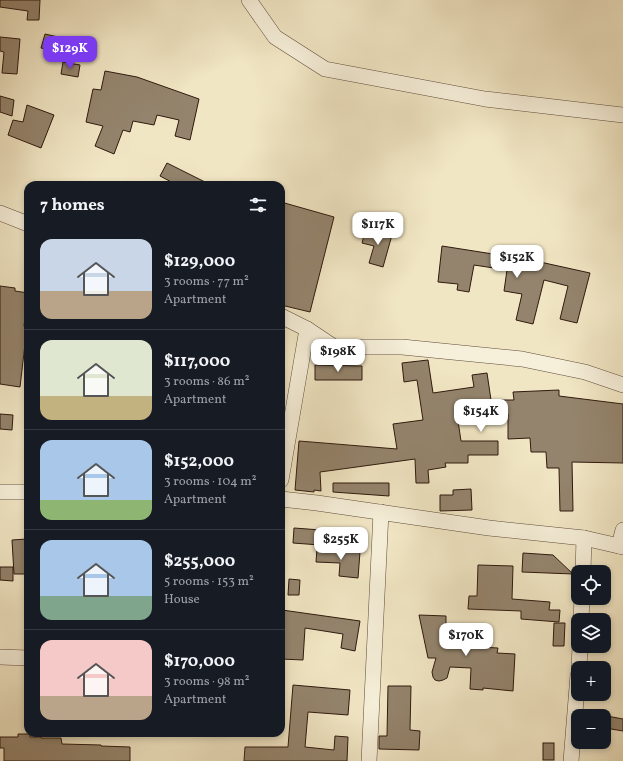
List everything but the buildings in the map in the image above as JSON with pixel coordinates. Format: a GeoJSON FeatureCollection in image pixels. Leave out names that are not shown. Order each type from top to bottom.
{"type":"FeatureCollection","features":[{"type":"Feature","properties":{"kind":"street"},"geometry":{"type":"LineString","coordinates":[[249,0],[275,37],[325,69],[485,99],[623,115]]}},
{"type":"Feature","properties":{"kind":"street"},"geometry":{"type":"LineString","coordinates":[[0,213],[24,222]]}},
{"type":"Feature","properties":{"kind":"street"},"geometry":{"type":"LineString","coordinates":[[285,318],[307,329],[334,347],[402,347],[522,359],[585,372],[623,385]]}},
{"type":"Feature","properties":{"kind":"street"},"geometry":{"type":"LineString","coordinates":[[285,457],[307,329]]}},
{"type":"Feature","properties":{"kind":"street"},"geometry":{"type":"LineString","coordinates":[[0,492],[24,492]]}},
{"type":"Feature","properties":{"kind":"street"},"geometry":{"type":"LineString","coordinates":[[285,500],[489,528],[584,538],[621,547],[623,530]]}},
{"type":"Feature","properties":{"kind":"street"},"geometry":{"type":"LineString","coordinates":[[369,761],[381,512]]}},
{"type":"Feature","properties":{"kind":"street"},"geometry":{"type":"LineString","coordinates":[[582,565],[584,538]]}},
{"type":"Feature","properties":{"kind":"street"},"geometry":{"type":"LineString","coordinates":[[0,657],[24,658]]}},
{"type":"Feature","properties":{"kind":"street"},"geometry":{"type":"LineString","coordinates":[[569,758],[575,701]]}}]}
